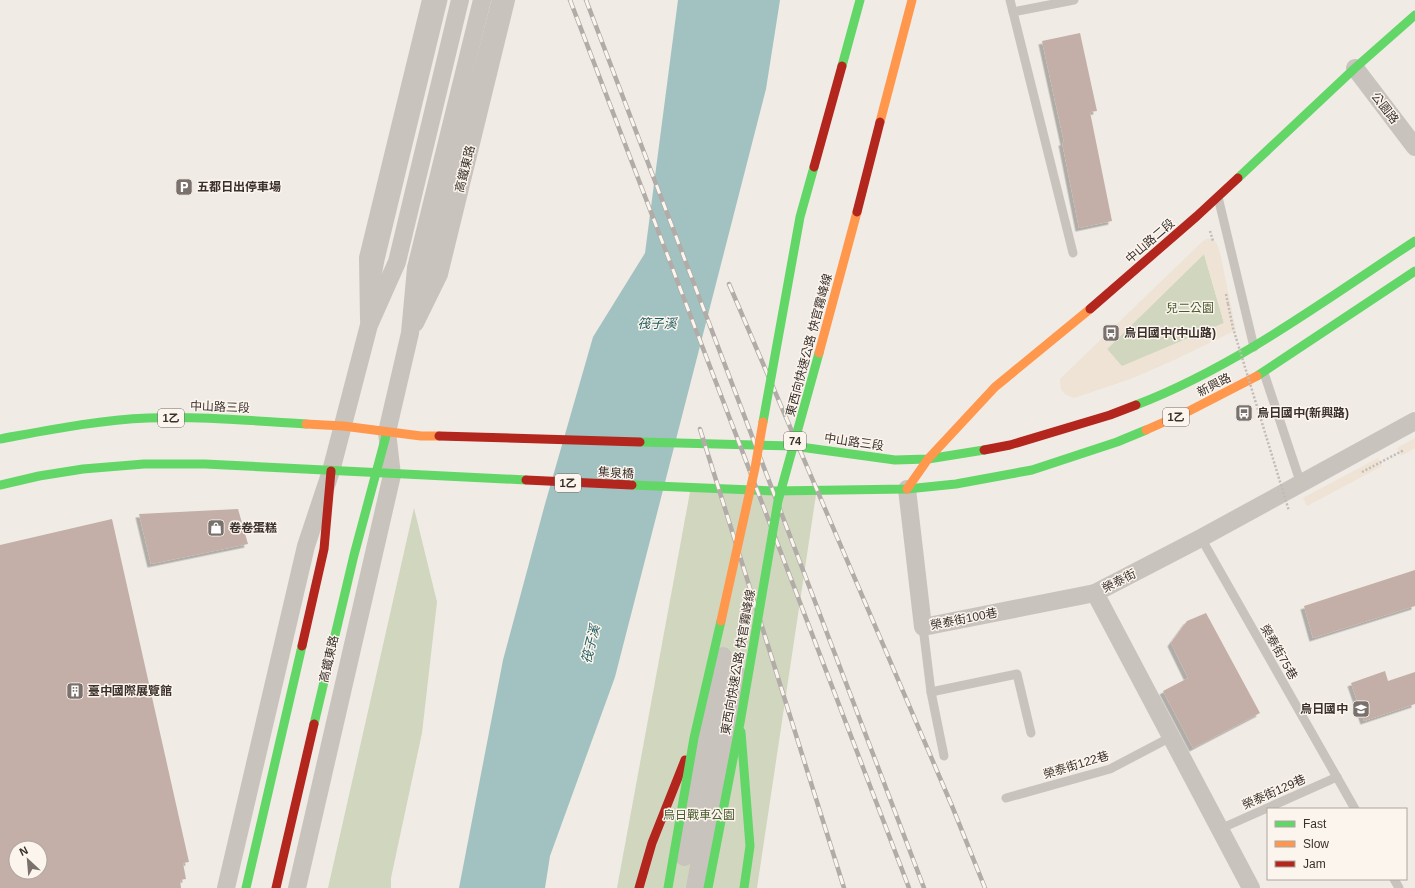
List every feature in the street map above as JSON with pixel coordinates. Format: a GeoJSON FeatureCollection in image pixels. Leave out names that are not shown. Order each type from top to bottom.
{"type":"FeatureCollection","features":[{"type":"Feature","properties":{"kind":"main road","name":"東西向快速公路 快官霧峰線"},"geometry":{"type":"LineString","coordinates":[[668,888],[694,738],[756,468],[800,217],[860,0]]}},
{"type":"Feature","properties":{"kind":"main road","name":"東西向快速公路 快官霧峰線"},"geometry":{"type":"LineString","coordinates":[[708,888],[740,723],[778,501],[846,255],[912,0]]}},
{"type":"Feature","properties":{"kind":"main road","name":"中山路二段"},"geometry":{"type":"LineString","coordinates":[[907,489],[928,459],[995,387],[1098,302],[1197,216],[1355,68],[1415,15]]}},
{"type":"Feature","properties":{"kind":"main road","name":"新興路"},"geometry":{"type":"LineString","coordinates":[[928,459],[1010,445],[1110,415],[1164,394],[1254,347],[1415,241]]}},
{"type":"Feature","properties":{"kind":"main road","name":"新興路"},"geometry":{"type":"LineString","coordinates":[[907,489],[956,484],[1032,470],[1117,442],[1189,411],[1264,373],[1415,271]]}},
{"type":"Feature","properties":{"kind":"main road","name":"中山路三段"},"geometry":{"type":"LineString","coordinates":[[0,439],[90,423],[147,418],[211,418],[343,426],[417,435],[793,446],[895,460],[928,459]]}},
{"type":"Feature","properties":{"kind":"main road","name":"1乙"},"geometry":{"type":"LineString","coordinates":[[0,485],[39,476],[83,469],[144,464],[204,464],[392,475]]}},
{"type":"Feature","properties":{"kind":"main road"},"geometry":{"type":"LineString","coordinates":[[246,888],[324,549],[331,471]]}},
{"type":"Feature","properties":{"kind":"main road","name":"集泉橋"},"geometry":{"type":"LineString","coordinates":[[392,475],[755,491]]}},
{"type":"Feature","properties":{"kind":"main road","name":"高鐵東路"},"geometry":{"type":"LineString","coordinates":[[276,888],[354,555],[392,475]]}},
{"type":"Feature","properties":{"kind":"main road","name":"1乙"},"geometry":{"type":"LineString","coordinates":[[755,491],[907,489]]}},
{"type":"Feature","properties":{"kind":"main road","name":"74"},"geometry":{"type":"LineString","coordinates":[[740,723],[750,846],[744,888]]}},
{"type":"Feature","properties":{"kind":"main road"},"geometry":{"type":"LineString","coordinates":[[639,888],[652,843],[694,738]]}},
{"type":"Feature","properties":{"kind":"street"},"geometry":{"type":"LineString","coordinates":[[369,326],[368,258],[431,0]]}},
{"type":"Feature","properties":{"kind":"street"},"geometry":{"type":"LineString","coordinates":[[226,888],[306,546],[331,471],[369,326],[397,262],[460,0]]}},
{"type":"Feature","properties":{"kind":"street","name":"高鐵東路"},"geometry":{"type":"LineString","coordinates":[[297,888],[392,475],[387,432],[410,332],[416,268],[482,0]]}},
{"type":"Feature","properties":{"kind":"street","name":"高鐵東路"},"geometry":{"type":"LineString","coordinates":[[410,332],[439,274],[506,0]]}},
{"type":"Feature","properties":{"kind":"street","name":"公園路"},"geometry":{"type":"LineString","coordinates":[[1355,68],[1415,147]]}},
{"type":"Feature","properties":{"kind":"street","name":"榮泰街"},"geometry":{"type":"LineString","coordinates":[[1251,888],[1095,593],[1201,538],[1415,421]]}},
{"type":"Feature","properties":{"kind":"street","name":"榮泰街100巷"},"geometry":{"type":"LineString","coordinates":[[907,489],[923,627],[1095,593]]}},
{"type":"Feature","properties":{"kind":"street"},"geometry":{"type":"LineString","coordinates":[[679,888],[755,491]]}},
{"type":"Feature","properties":{"kind":"street"},"geometry":{"type":"LineString","coordinates":[[695,888],[775,491]]}},
{"type":"Feature","properties":{"kind":"lane"},"geometry":{"type":"LineString","coordinates":[[369,326],[380,260],[443,0]]}},
{"type":"Feature","properties":{"kind":"lane"},"geometry":{"type":"LineString","coordinates":[[410,332],[429,270],[496,0]]}},
{"type":"Feature","properties":{"kind":"lane"},"geometry":{"type":"LineString","coordinates":[[1010,0],[1073,253]]}},
{"type":"Feature","properties":{"kind":"lane"},"geometry":{"type":"LineString","coordinates":[[1013,12],[1074,0]]}},
{"type":"Feature","properties":{"kind":"lane"},"geometry":{"type":"LineString","coordinates":[[1218,195],[1254,347]]}},
{"type":"Feature","properties":{"kind":"lane"},"geometry":{"type":"LineString","coordinates":[[1264,373],[1301,484]]}},
{"type":"Feature","properties":{"kind":"lane","name":"榮泰街75巷"},"geometry":{"type":"LineString","coordinates":[[1201,538],[1354,808]]}},
{"type":"Feature","properties":{"kind":"lane"},"geometry":{"type":"LineString","coordinates":[[923,627],[930,692],[944,756]]}},
{"type":"Feature","properties":{"kind":"lane"},"geometry":{"type":"LineString","coordinates":[[930,692],[1017,674],[1031,732]]}},
{"type":"Feature","properties":{"kind":"lane","name":"榮泰街122巷"},"geometry":{"type":"LineString","coordinates":[[1006,798],[1110,769],[1171,737]]}},
{"type":"Feature","properties":{"kind":"lane","name":"榮泰街129巷"},"geometry":{"type":"LineString","coordinates":[[1267,808],[1337,777]]}},
{"type":"Feature","properties":{"kind":"lane","name":"榮泰街129巷"},"geometry":{"type":"LineString","coordinates":[[1220,829],[1267,808]]}},
{"type":"Feature","properties":{"kind":"path"},"geometry":{"type":"LineString","coordinates":[[1228,304],[1233,328],[1289,511]]}},
{"type":"Feature","properties":{"kind":"path"},"geometry":{"type":"LineString","coordinates":[[1384,461],[1404,450]]}},
{"type":"Feature","properties":{"kind":"green space","name":"兒二公園"},"geometry":{"type":"Polygon","coordinates":[[[1204,254],[1224,323],[1122,367],[1107,349],[1204,254]]]}},
{"type":"Feature","properties":{"kind":"green space","name":"烏日戰車公園"},"geometry":{"type":"Polygon","coordinates":[[[817,488],[757,888],[617,888],[690,492],[817,488]]]}},
{"type":"Feature","properties":{"kind":"green space"},"geometry":{"type":"Polygon","coordinates":[[[414,508],[437,602],[422,733],[391,878],[391,888],[328,888],[414,508]]]}},
{"type":"Feature","properties":{"kind":"shaded area"},"geometry":{"type":"Polygon","coordinates":[[[1212,238],[1217,244],[1220,253],[1236,330],[1133,378],[1074,398],[1065,394],[1061,389],[1060,379],[1206,239],[1212,238]],[[1204,254],[1107,349],[1122,366],[1224,323],[1204,254]]]}},
{"type":"Feature","properties":{"kind":"shaded area"},"geometry":{"type":"Polygon","coordinates":[[[1415,438],[1415,448],[1401,456],[1397,448],[1415,438]]]}},
{"type":"Feature","properties":{"kind":"shaded area"},"geometry":{"type":"Polygon","coordinates":[[[1378,458],[1382,466],[1307,506],[1303,498],[1378,458]]]}},
{"type":"Feature","properties":{"kind":"water","name":"筏子溪"},"geometry":{"type":"Polygon","coordinates":[[[678,0],[780,0],[766,89],[615,677],[550,856],[545,888],[459,888],[503,660],[545,504],[593,337],[645,253],[678,0]]]}},
{"type":"Feature","properties":{"kind":"building"},"geometry":{"type":"Polygon","coordinates":[[[1080,33],[1097,111],[1090,112],[1112,221],[1079,228],[1062,142],[1064,142],[1042,41],[1080,33]]]}},
{"type":"Feature","properties":{"kind":"building"},"geometry":{"type":"Polygon","coordinates":[[[238,509],[248,544],[151,564],[139,514],[238,509]]]}},
{"type":"Feature","properties":{"kind":"building","name":"臺中國際展覽館"},"geometry":{"type":"Polygon","coordinates":[[[112,519],[189,862],[183,863],[186,879],[180,880],[181,888],[0,888],[0,545],[112,519]]]}},
{"type":"Feature","properties":{"kind":"building"},"geometry":{"type":"Polygon","coordinates":[[[1415,570],[1415,606],[1313,638],[1304,606],[1415,570]]]}},
{"type":"Feature","properties":{"kind":"building"},"geometry":{"type":"Polygon","coordinates":[[[1206,613],[1260,713],[1193,748],[1163,691],[1188,678],[1171,643],[1187,621],[1206,613]]]}},
{"type":"Feature","properties":{"kind":"building"},"geometry":{"type":"Polygon","coordinates":[[[1385,671],[1388,681],[1415,672],[1415,704],[1364,721],[1351,683],[1385,671]]]}},
{"type":"Feature","properties":{"kind":"railway"},"geometry":{"type":"LineString","coordinates":[[570,0],[909,888]]}},
{"type":"Feature","properties":{"kind":"railway"},"geometry":{"type":"LineString","coordinates":[[586,0],[924,888]]}},
{"type":"Feature","properties":{"kind":"railway"},"geometry":{"type":"LineString","coordinates":[[729,284],[952,806],[985,888]]}},
{"type":"Feature","properties":{"kind":"railway"},"geometry":{"type":"LineString","coordinates":[[700,429],[844,888]]}},
{"type":"Feature","properties":{"kind":"traffic: fast"},"geometry":{"type":"LineString","coordinates":[[842,66],[860,0]]}},
{"type":"Feature","properties":{"kind":"traffic: fast"},"geometry":{"type":"LineString","coordinates":[[1238,178],[1355,68],[1415,15]]}},
{"type":"Feature","properties":{"kind":"traffic: fast"},"geometry":{"type":"LineString","coordinates":[[763,422],[800,217],[814,167]]}},
{"type":"Feature","properties":{"kind":"traffic: fast"},"geometry":{"type":"LineString","coordinates":[[1136,405],[1173,389],[1245,352],[1314,309],[1415,241]]}},
{"type":"Feature","properties":{"kind":"traffic: fast"},"geometry":{"type":"LineString","coordinates":[[1257,376],[1415,271]]}},
{"type":"Feature","properties":{"kind":"traffic: fast"},"geometry":{"type":"LineString","coordinates":[[708,888],[740,723],[778,501],[819,353]]}},
{"type":"Feature","properties":{"kind":"traffic: fast"},"geometry":{"type":"LineString","coordinates":[[0,439],[92,423],[148,418],[207,418],[306,424]]}},
{"type":"Feature","properties":{"kind":"traffic: fast"},"geometry":{"type":"LineString","coordinates":[[632,485],[775,491],[907,489],[956,484],[1032,470],[1117,442],[1146,430]]}},
{"type":"Feature","properties":{"kind":"traffic: fast"},"geometry":{"type":"LineString","coordinates":[[314,724],[354,555],[387,432]]}},
{"type":"Feature","properties":{"kind":"traffic: fast"},"geometry":{"type":"LineString","coordinates":[[640,442],[793,446],[895,460],[928,459],[984,450]]}},
{"type":"Feature","properties":{"kind":"traffic: fast"},"geometry":{"type":"LineString","coordinates":[[0,485],[39,476],[83,469],[144,464],[205,464],[526,480]]}},
{"type":"Feature","properties":{"kind":"traffic: fast"},"geometry":{"type":"LineString","coordinates":[[668,888],[694,738],[721,621]]}},
{"type":"Feature","properties":{"kind":"traffic: fast"},"geometry":{"type":"LineString","coordinates":[[246,888],[302,646]]}},
{"type":"Feature","properties":{"kind":"traffic: fast"},"geometry":{"type":"LineString","coordinates":[[741,732],[750,846],[744,888]]}},
{"type":"Feature","properties":{"kind":"traffic: slow"},"geometry":{"type":"LineString","coordinates":[[880,122],[912,0]]}},
{"type":"Feature","properties":{"kind":"traffic: slow"},"geometry":{"type":"LineString","coordinates":[[819,353],[857,212]]}},
{"type":"Feature","properties":{"kind":"traffic: slow"},"geometry":{"type":"LineString","coordinates":[[907,489],[928,459],[995,387],[1090,309]]}},
{"type":"Feature","properties":{"kind":"traffic: slow"},"geometry":{"type":"LineString","coordinates":[[1146,430],[1189,411],[1257,376]]}},
{"type":"Feature","properties":{"kind":"traffic: slow"},"geometry":{"type":"LineString","coordinates":[[721,621],[755,468],[763,422]]}},
{"type":"Feature","properties":{"kind":"traffic: slow"},"geometry":{"type":"LineString","coordinates":[[306,424],[343,426],[421,436],[439,436]]}},
{"type":"Feature","properties":{"kind":"traffic: jam"},"geometry":{"type":"LineString","coordinates":[[814,167],[842,66]]}},
{"type":"Feature","properties":{"kind":"traffic: jam"},"geometry":{"type":"LineString","coordinates":[[857,212],[880,122]]}},
{"type":"Feature","properties":{"kind":"traffic: jam"},"geometry":{"type":"LineString","coordinates":[[1090,309],[1197,216],[1238,178]]}},
{"type":"Feature","properties":{"kind":"traffic: jam"},"geometry":{"type":"LineString","coordinates":[[984,450],[1010,445],[1110,415],[1136,405]]}},
{"type":"Feature","properties":{"kind":"traffic: jam"},"geometry":{"type":"LineString","coordinates":[[439,436],[640,442]]}},
{"type":"Feature","properties":{"kind":"traffic: jam"},"geometry":{"type":"LineString","coordinates":[[302,646],[324,549],[331,471]]}},
{"type":"Feature","properties":{"kind":"traffic: jam"},"geometry":{"type":"LineString","coordinates":[[526,480],[632,485]]}},
{"type":"Feature","properties":{"kind":"traffic: jam"},"geometry":{"type":"LineString","coordinates":[[276,888],[314,724]]}},
{"type":"Feature","properties":{"kind":"traffic: jam"},"geometry":{"type":"LineString","coordinates":[[639,888],[652,843],[685,760]]}},
{"type":"Feature","properties":{"kind":"place","name":"五都日出停車場"},"geometry":{"type":"Point","coordinates":[184,187]}},
{"type":"Feature","properties":{"kind":"place","name":"烏日國中(中山路)"},"geometry":{"type":"Point","coordinates":[1111,333]}},
{"type":"Feature","properties":{"kind":"place","name":"烏日國中(新興路)"},"geometry":{"type":"Point","coordinates":[1244,413]}},
{"type":"Feature","properties":{"kind":"place","name":"卷卷蛋糕"},"geometry":{"type":"Point","coordinates":[216,528]}},
{"type":"Feature","properties":{"kind":"place","name":"臺中國際展覽館"},"geometry":{"type":"Point","coordinates":[75,691]}},
{"type":"Feature","properties":{"kind":"place","name":"烏日國中"},"geometry":{"type":"Point","coordinates":[1361,709]}}]}
